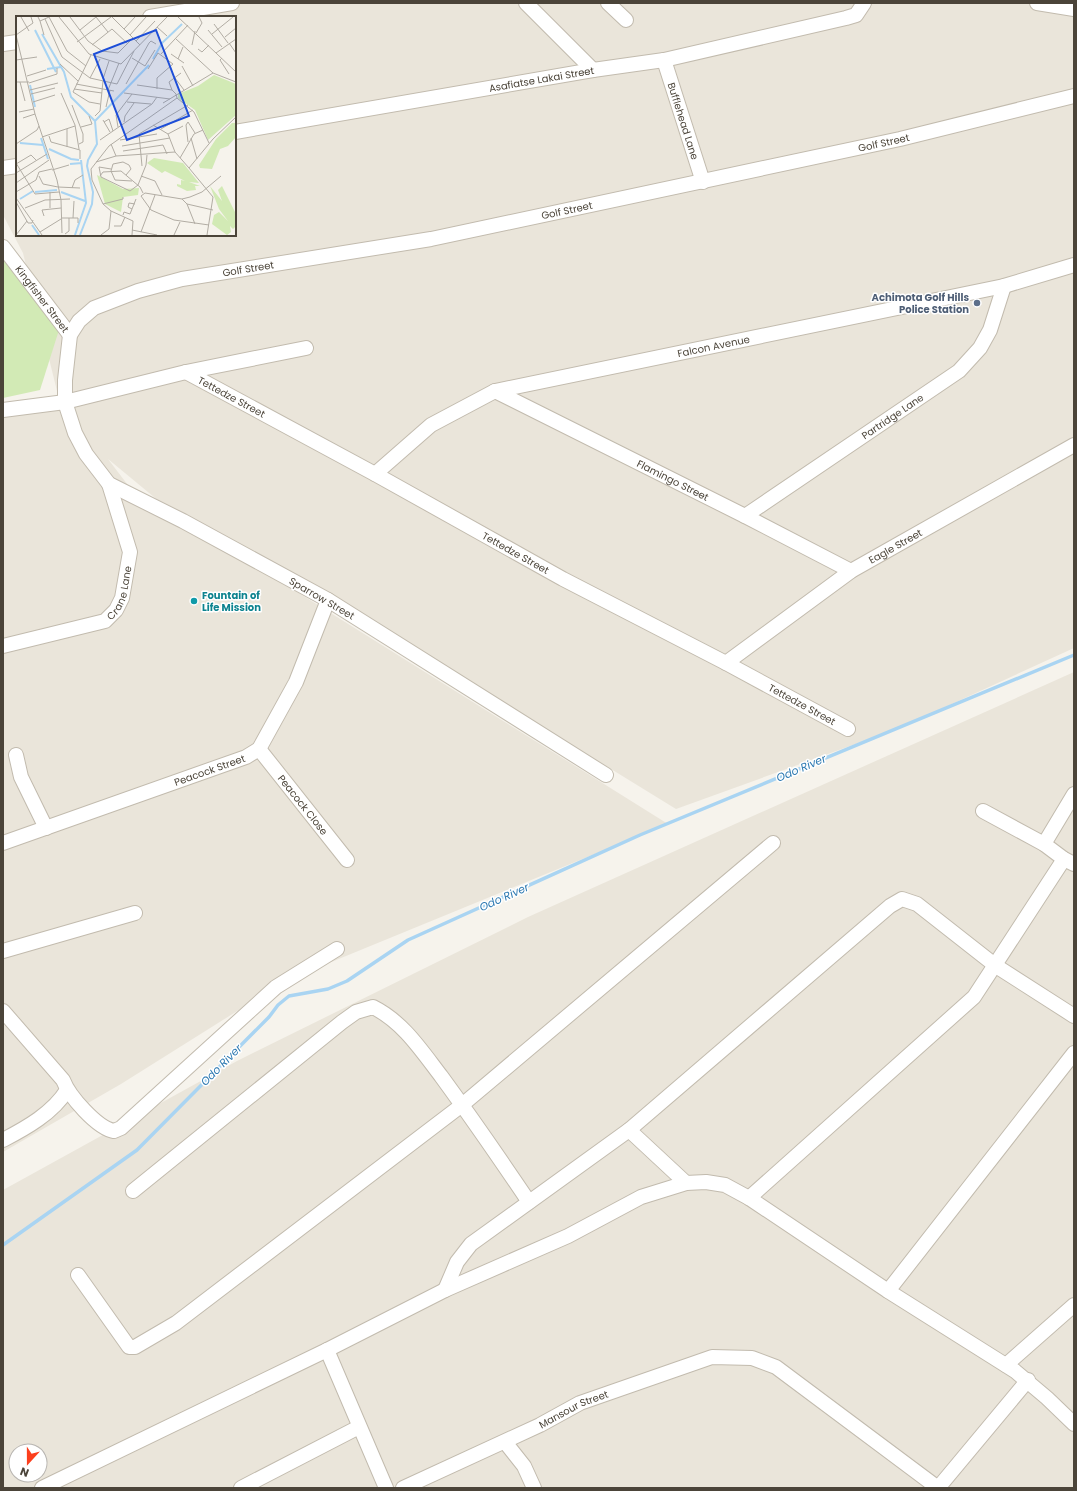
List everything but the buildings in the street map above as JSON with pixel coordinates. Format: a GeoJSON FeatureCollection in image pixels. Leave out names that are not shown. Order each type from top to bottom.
{"type":"FeatureCollection","features":[{"type":"Feature","properties":{"kind":"street"},"geometry":{"type":"LineString","coordinates":[[156,16],[232,3]]}},
{"type":"Feature","properties":{"kind":"street"},"geometry":{"type":"LineString","coordinates":[[526,3],[593,70]]}},
{"type":"Feature","properties":{"kind":"street"},"geometry":{"type":"LineString","coordinates":[[608,3],[626,20]]}},
{"type":"Feature","properties":{"kind":"street","name":"Asafiatse Lakai Street"},"geometry":{"type":"LineString","coordinates":[[236,132],[593,70],[664,60],[846,18],[856,15],[864,3]]}},
{"type":"Feature","properties":{"kind":"street"},"geometry":{"type":"LineString","coordinates":[[1037,3],[1074,9]]}},
{"type":"Feature","properties":{"kind":"street"},"geometry":{"type":"LineString","coordinates":[[3,44],[16,42]]}},
{"type":"Feature","properties":{"kind":"street","name":"Bufflehead Lane"},"geometry":{"type":"LineString","coordinates":[[664,60],[703,182]]}},
{"type":"Feature","properties":{"kind":"street","name":"Golf Street"},"geometry":{"type":"LineString","coordinates":[[70,336],[79,321],[94,308],[138,291],[182,280],[431,239],[900,139],[1074,96]]}},
{"type":"Feature","properties":{"kind":"street"},"geometry":{"type":"LineString","coordinates":[[3,168],[16,166]]}},
{"type":"Feature","properties":{"kind":"street","name":"Kingfisher Street"},"geometry":{"type":"LineString","coordinates":[[3,247],[70,336],[65,380],[65,402]]}},
{"type":"Feature","properties":{"kind":"street","name":"Falcon Avenue"},"geometry":{"type":"LineString","coordinates":[[375,474],[431,425],[495,391],[1004,286],[1074,266]]}},
{"type":"Feature","properties":{"kind":"street","name":"Partridge Lane"},"geometry":{"type":"LineString","coordinates":[[745,516],[959,371],[980,348],[990,330],[1004,286]]}},
{"type":"Feature","properties":{"kind":"street","name":"Tettedze Street"},"geometry":{"type":"LineString","coordinates":[[3,410],[65,402],[186,372],[306,348]]}},
{"type":"Feature","properties":{"kind":"street","name":"Tettedze Street"},"geometry":{"type":"LineString","coordinates":[[186,372],[375,474],[563,579],[726,663],[848,729]]}},
{"type":"Feature","properties":{"kind":"street","name":"Flamingo Street"},"geometry":{"type":"LineString","coordinates":[[495,391],[745,516],[851,571]]}},
{"type":"Feature","properties":{"kind":"street","name":"Sparrow Street"},"geometry":{"type":"LineString","coordinates":[[65,402],[75,433],[86,454],[109,484],[183,521],[328,600],[606,776]]}},
{"type":"Feature","properties":{"kind":"street","name":"Eagle Street"},"geometry":{"type":"LineString","coordinates":[[726,663],[851,571],[1074,445]]}},
{"type":"Feature","properties":{"kind":"street","name":"Crane Lane"},"geometry":{"type":"LineString","coordinates":[[3,646],[105,621],[116,610],[122,598],[130,552],[109,484]]}},
{"type":"Feature","properties":{"kind":"street"},"geometry":{"type":"LineString","coordinates":[[259,749],[296,682],[328,600]]}},
{"type":"Feature","properties":{"kind":"street","name":"Peacock Street"},"geometry":{"type":"LineString","coordinates":[[3,843],[246,757],[259,749]]}},
{"type":"Feature","properties":{"kind":"street","name":"Peacock Close"},"geometry":{"type":"LineString","coordinates":[[259,749],[347,860]]}},
{"type":"Feature","properties":{"kind":"street"},"geometry":{"type":"LineString","coordinates":[[16,755],[21,777],[46,828]]}},
{"type":"Feature","properties":{"kind":"street"},"geometry":{"type":"LineString","coordinates":[[1044,844],[1074,794]]}},
{"type":"Feature","properties":{"kind":"street"},"geometry":{"type":"LineString","coordinates":[[749,1198],[974,997],[1069,862],[1044,844],[983,811]]}},
{"type":"Feature","properties":{"kind":"street"},"geometry":{"type":"LineString","coordinates":[[78,1275],[129,1348],[135,1347],[176,1323],[462,1105],[773,843]]}},
{"type":"Feature","properties":{"kind":"street"},"geometry":{"type":"LineString","coordinates":[[446,1290],[457,1262],[471,1244],[629,1130],[890,906],[902,899],[917,904],[996,966],[1074,1016]]}},
{"type":"Feature","properties":{"kind":"street"},"geometry":{"type":"LineString","coordinates":[[3,951],[135,913]]}},
{"type":"Feature","properties":{"kind":"street"},"geometry":{"type":"LineString","coordinates":[[3,1011],[63,1080],[67,1090],[101,1125],[114,1130],[121,1128],[276,987],[337,949]]}},
{"type":"Feature","properties":{"kind":"street"},"geometry":{"type":"LineString","coordinates":[[133,1191],[342,1022],[356,1012],[373,1007],[396,1021],[409,1034],[462,1105],[529,1202]]}},
{"type":"Feature","properties":{"kind":"street"},"geometry":{"type":"LineString","coordinates":[[888,1291],[1074,1053]]}},
{"type":"Feature","properties":{"kind":"street"},"geometry":{"type":"LineString","coordinates":[[3,1140],[25,1129],[60,1101],[67,1090]]}},
{"type":"Feature","properties":{"kind":"street"},"geometry":{"type":"LineString","coordinates":[[629,1130],[686,1183]]}},
{"type":"Feature","properties":{"kind":"street"},"geometry":{"type":"LineString","coordinates":[[42,1488],[327,1350],[446,1290],[568,1236],[641,1197],[686,1183],[706,1182],[725,1185],[749,1198],[888,1291],[1006,1364],[1028,1380],[1074,1424]]}},
{"type":"Feature","properties":{"kind":"street"},"geometry":{"type":"LineString","coordinates":[[1006,1364],[1074,1305]]}},
{"type":"Feature","properties":{"kind":"street"},"geometry":{"type":"LineString","coordinates":[[327,1350],[386,1488]]}},
{"type":"Feature","properties":{"kind":"street","name":"Mansour Street"},"geometry":{"type":"LineString","coordinates":[[403,1488],[505,1442],[580,1403],[712,1357],[752,1358],[776,1367],[938,1488]]}},
{"type":"Feature","properties":{"kind":"street"},"geometry":{"type":"LineString","coordinates":[[938,1488],[1028,1380]]}},
{"type":"Feature","properties":{"kind":"street"},"geometry":{"type":"LineString","coordinates":[[241,1488],[359,1427]]}},
{"type":"Feature","properties":{"kind":"street"},"geometry":{"type":"LineString","coordinates":[[505,1442],[524,1466],[534,1488]]}},
{"type":"Feature","properties":{"kind":"shaded area"},"geometry":{"type":"Polygon","coordinates":[[[3,3],[1074,3],[1074,648],[897,729],[676,809],[533,721],[183,521],[108,459],[137,497],[262,570],[668,824],[285,981],[121,1084],[3,1152],[3,409],[65,402],[57,391],[23,253],[3,215],[3,3]]]}},
{"type":"Feature","properties":{"kind":"shaded area"},"geometry":{"type":"Polygon","coordinates":[[[1074,672],[1074,1488],[3,1488],[3,1190],[237,1061],[528,917],[1074,672]]]}},
{"type":"Feature","properties":{"kind":"green space"},"geometry":{"type":"Polygon","coordinates":[[[3,258],[59,330],[40,390],[3,398],[3,258]]]}},
{"type":"Feature","properties":{"kind":"waterway","name":"Odo River"},"geometry":{"type":"LineString","coordinates":[[3,1245],[137,1150],[269,1017],[278,1005],[289,996],[328,989],[347,981],[408,940],[640,835],[1074,655]]}},
{"type":"Feature","properties":{"kind":"place","name":"Achimota Golf Hills Police Station"},"geometry":{"type":"Point","coordinates":[977,303]}},
{"type":"Feature","properties":{"kind":"place","name":"Fountain of Life Mission"},"geometry":{"type":"Point","coordinates":[194,601]}}]}
